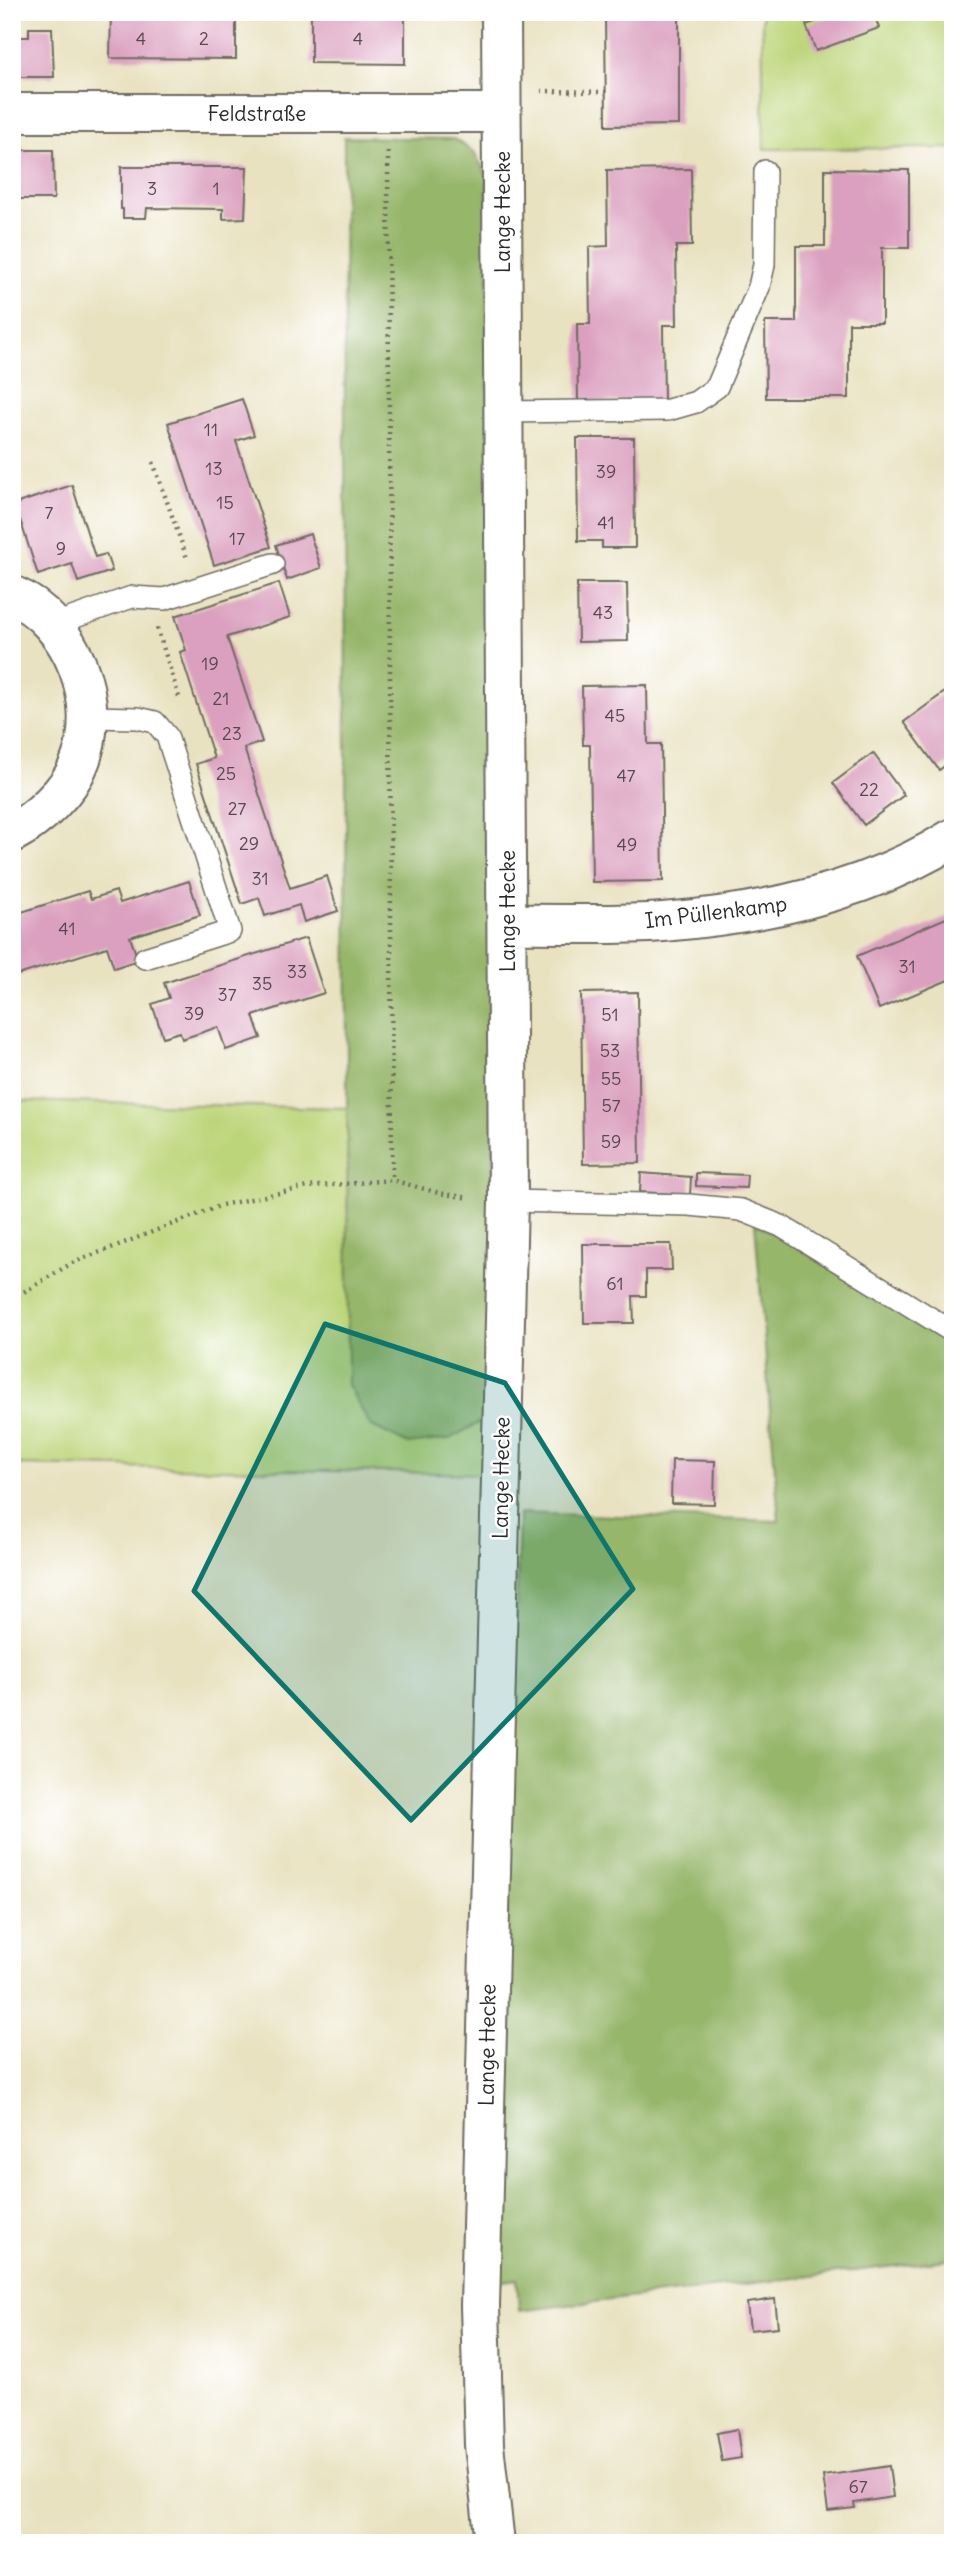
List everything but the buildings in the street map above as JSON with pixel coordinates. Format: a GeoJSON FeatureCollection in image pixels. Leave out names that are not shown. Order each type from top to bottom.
{"type":"FeatureCollection","features":[{"type":"Feature","properties":{"kind":"street","name":"Lange Hecke"},"geometry":{"type":"LineString","coordinates":[[495,2543],[484,2445],[480,2306],[508,1200],[500,12]]}},
{"type":"Feature","properties":{"kind":"street","name":"Feldstraße"},"geometry":{"type":"LineString","coordinates":[[12,113],[501,113]]}},
{"type":"Feature","properties":{"kind":"street"},"geometry":{"type":"LineString","coordinates":[[12,595],[25,601],[55,624],[79,668],[89,717],[79,765],[52,804],[12,833]]}},
{"type":"Feature","properties":{"kind":"street","name":"Im Püllenkamp"},"geometry":{"type":"LineString","coordinates":[[508,924],[662,922],[774,908],[849,887],[919,859],[953,838]]}},
{"type":"Feature","properties":{"kind":"lane"},"geometry":{"type":"LineString","coordinates":[[503,412],[668,410],[696,402],[717,387],[760,287],[764,265],[765,171]]}},
{"type":"Feature","properties":{"kind":"lane"},"geometry":{"type":"LineString","coordinates":[[55,624],[132,597],[164,599],[273,564]]}},
{"type":"Feature","properties":{"kind":"lane"},"geometry":{"type":"LineString","coordinates":[[89,717],[138,718],[155,722],[167,736],[230,931],[145,958]]}},
{"type":"Feature","properties":{"kind":"lane"},"geometry":{"type":"LineString","coordinates":[[508,1200],[689,1205],[741,1210],[781,1226],[953,1332]]}},
{"type":"Feature","properties":{"kind":"path"},"geometry":{"type":"LineString","coordinates":[[540,14],[605,15]]}},
{"type":"Feature","properties":{"kind":"path"},"geometry":{"type":"LineString","coordinates":[[540,91],[605,92]]}},
{"type":"Feature","properties":{"kind":"path"},"geometry":{"type":"LineString","coordinates":[[388,113],[393,1180]]}},
{"type":"Feature","properties":{"kind":"path"},"geometry":{"type":"LineString","coordinates":[[153,462],[197,588]]}},
{"type":"Feature","properties":{"kind":"path"},"geometry":{"type":"LineString","coordinates":[[148,598],[183,713],[155,722]]}},
{"type":"Feature","properties":{"kind":"path"},"geometry":{"type":"LineString","coordinates":[[12,1299],[72,1263],[222,1205],[307,1187],[393,1180],[439,1193],[486,1200],[508,1200]]}},
{"type":"Feature","properties":{"kind":"highlighted area"},"geometry":{"type":"Polygon","coordinates":[[[325,1324],[505,1383],[633,1589],[411,1820],[194,1591],[325,1324]]]}},
{"type":"Feature","properties":{"kind":"green space"},"geometry":{"type":"Polygon","coordinates":[[[762,12],[953,12],[953,148],[764,149],[762,12]]]}},
{"type":"Feature","properties":{"kind":"green space"},"geometry":{"type":"Polygon","coordinates":[[[344,137],[454,139],[474,152],[487,175],[494,1195],[488,1418],[449,1439],[408,1444],[370,1425],[348,1385],[344,137]]]}},
{"type":"Feature","properties":{"kind":"green space"},"geometry":{"type":"Polygon","coordinates":[[[12,1101],[349,1108],[348,1385],[488,1418],[491,1474],[12,1465],[12,1101]]]}},
{"type":"Feature","properties":{"kind":"green space"},"geometry":{"type":"Polygon","coordinates":[[[755,1223],[953,1346],[953,2259],[519,2311],[517,2279],[496,2282],[519,1513],[779,1521],[755,1223]]]}}]}
